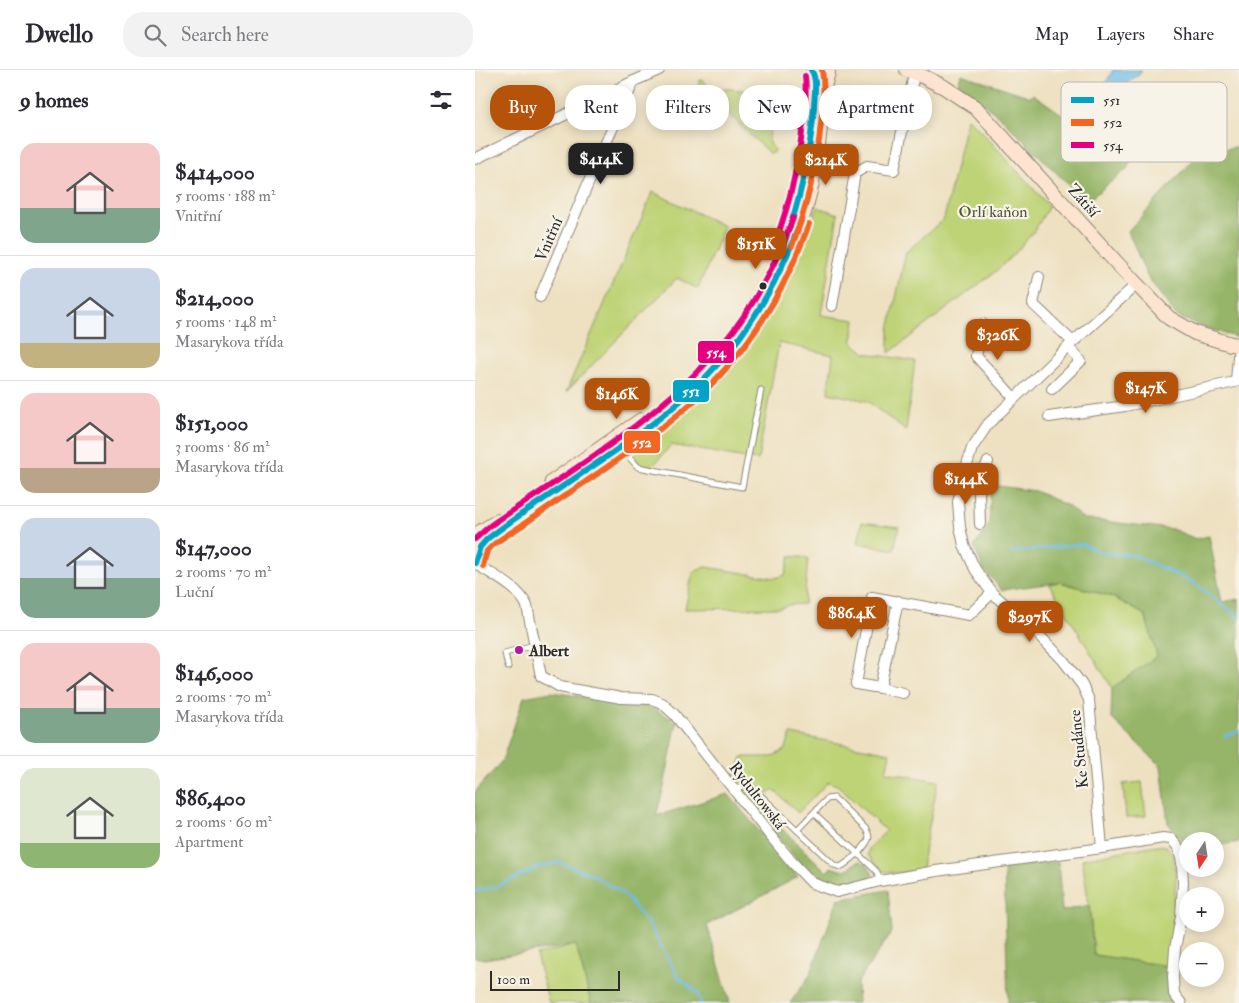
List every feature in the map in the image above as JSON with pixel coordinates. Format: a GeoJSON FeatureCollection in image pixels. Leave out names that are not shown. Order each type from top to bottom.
{"type":"FeatureCollection","features":[{"type":"Feature","properties":{"kind":"street"},"geometry":{"type":"LineString","coordinates":[[475,159],[659,70]]}},
{"type":"Feature","properties":{"kind":"street"},"geometry":{"type":"LineString","coordinates":[[476,555],[483,542],[618,443],[663,404],[699,371],[733,332],[762,290],[783,245],[794,215],[803,185],[809,148],[815,90],[812,71],[822,74],[831,72]]}},
{"type":"Feature","properties":{"kind":"street"},"geometry":{"type":"LineString","coordinates":[[831,306],[855,173],[867,166],[894,170],[912,71]]}},
{"type":"Feature","properties":{"kind":"street","name":"Zátiší"},"geometry":{"type":"LineString","coordinates":[[912,71],[944,87],[976,108],[1169,318],[1195,333],[1239,345]]}},
{"type":"Feature","properties":{"kind":"street"},"geometry":{"type":"LineString","coordinates":[[475,536],[667,413],[714,368],[740,338],[773,288],[791,248],[807,203],[816,159],[825,83],[831,72]]}},
{"type":"Feature","properties":{"kind":"street","name":"Vnitřní"},"geometry":{"type":"LineString","coordinates":[[540,297],[634,81]]}},
{"type":"Feature","properties":{"kind":"street"},"geometry":{"type":"LineString","coordinates":[[1039,277],[1033,304],[1070,345],[1081,361],[1052,389]]}},
{"type":"Feature","properties":{"kind":"street","name":"Ke Studánce"},"geometry":{"type":"LineString","coordinates":[[1102,848],[1089,700],[1082,685],[1063,660],[1030,626],[992,593],[975,569],[960,527],[958,502],[972,448],[988,424],[1137,284]]}},
{"type":"Feature","properties":{"kind":"street"},"geometry":{"type":"LineString","coordinates":[[983,324],[977,356],[1015,398]]}},
{"type":"Feature","properties":{"kind":"street"},"geometry":{"type":"LineString","coordinates":[[1049,417],[1125,406],[1237,381],[1239,345]]}},
{"type":"Feature","properties":{"kind":"street"},"geometry":{"type":"LineString","coordinates":[[980,524],[979,494],[983,472],[988,462]]}},
{"type":"Feature","properties":{"kind":"street"},"geometry":{"type":"LineString","coordinates":[[963,478],[981,482]]}},
{"type":"Feature","properties":{"kind":"street","name":"Rydultowská"},"geometry":{"type":"LineString","coordinates":[[476,555],[517,590],[523,598],[527,606],[541,676],[560,687],[621,698],[652,699],[662,703],[674,714],[780,848],[812,883],[837,892],[881,881],[936,871],[1102,848]]}},
{"type":"Feature","properties":{"kind":"street"},"geometry":{"type":"LineString","coordinates":[[903,693],[857,684],[872,597],[969,615],[992,593]]}},
{"type":"Feature","properties":{"kind":"street"},"geometry":{"type":"LineString","coordinates":[[881,688],[897,602]]}},
{"type":"Feature","properties":{"kind":"street"},"geometry":{"type":"LineString","coordinates":[[1102,848],[1163,838],[1171,840],[1178,847],[1182,862],[1183,883],[1181,917],[1175,949],[1173,977],[1174,994],[1181,1003]]}},
{"type":"Feature","properties":{"kind":"lane"},"geometry":{"type":"LineString","coordinates":[[618,443],[638,467],[743,487],[761,390]]}},
{"type":"Feature","properties":{"kind":"lane"},"geometry":{"type":"LineString","coordinates":[[508,667],[505,653],[535,645]]}},
{"type":"Feature","properties":{"kind":"lane"},"geometry":{"type":"LineString","coordinates":[[733,789],[747,786],[755,790],[797,830],[834,864],[839,866],[844,865],[853,856],[858,854],[869,835],[866,829],[833,798],[827,799],[797,830]]}},
{"type":"Feature","properties":{"kind":"lane"},"geometry":{"type":"LineString","coordinates":[[814,812],[877,872],[881,881]]}},
{"type":"Feature","properties":{"kind":"green space"},"geometry":{"type":"Polygon","coordinates":[[[961,74],[1031,97],[1033,94],[1061,113],[1061,162],[1130,162],[1127,169],[1086,202],[1001,118],[958,84],[961,74]]]}},
{"type":"Feature","properties":{"kind":"green space"},"geometry":{"type":"Polygon","coordinates":[[[702,80],[708,85],[699,85],[699,81],[702,80]]]}},
{"type":"Feature","properties":{"kind":"green space"},"geometry":{"type":"Polygon","coordinates":[[[729,89],[739,90],[739,124],[729,114],[729,89]]]}},
{"type":"Feature","properties":{"kind":"green space","name":"Orlí kaňon"},"geometry":{"type":"Polygon","coordinates":[[[967,118],[1049,206],[1035,230],[996,271],[889,353],[889,330],[906,252],[944,219],[967,118]]]}},
{"type":"Feature","properties":{"kind":"green space"},"geometry":{"type":"Polygon","coordinates":[[[745,130],[770,130],[769,143],[775,150],[773,153],[769,153],[745,130]]]}},
{"type":"Feature","properties":{"kind":"green space"},"geometry":{"type":"Polygon","coordinates":[[[1239,146],[1239,337],[1203,327],[1176,316],[1147,276],[1128,231],[1191,162],[1227,162],[1227,149],[1239,146]]]}},
{"type":"Feature","properties":{"kind":"green space"},"geometry":{"type":"Polygon","coordinates":[[[653,192],[724,226],[698,289],[677,278],[566,392],[653,192]]]}},
{"type":"Feature","properties":{"kind":"green space"},"geometry":{"type":"Polygon","coordinates":[[[817,207],[838,214],[821,315],[855,320],[852,342],[865,353],[915,361],[906,431],[867,401],[828,393],[833,355],[779,343],[758,460],[671,445],[653,466],[640,464],[634,456],[632,445],[679,409],[731,361],[761,320],[787,280],[817,207]]]}},
{"type":"Feature","properties":{"kind":"green space"},"geometry":{"type":"Polygon","coordinates":[[[991,485],[1035,491],[1068,506],[1083,519],[1172,529],[1196,539],[1209,536],[1222,602],[1239,599],[1239,842],[1224,844],[1224,832],[1179,832],[1179,837],[1168,823],[1161,766],[1111,718],[1112,688],[1157,656],[1145,615],[1113,597],[1060,582],[1002,590],[984,570],[974,547],[989,525],[991,485]]]}},
{"type":"Feature","properties":{"kind":"green space"},"geometry":{"type":"Polygon","coordinates":[[[862,522],[899,527],[894,550],[858,543],[862,522]]]}},
{"type":"Feature","properties":{"kind":"green space"},"geometry":{"type":"Polygon","coordinates":[[[790,556],[808,558],[804,604],[788,605],[780,608],[685,609],[693,572],[706,567],[775,578],[785,575],[790,556]]]}},
{"type":"Feature","properties":{"kind":"green space"},"geometry":{"type":"Polygon","coordinates":[[[1060,582],[1113,597],[1145,615],[1158,656],[1112,688],[1049,584],[1060,582]]]}},
{"type":"Feature","properties":{"kind":"green space"},"geometry":{"type":"Polygon","coordinates":[[[551,692],[650,707],[677,722],[656,816],[728,794],[798,877],[707,925],[730,1003],[591,1003],[576,945],[484,959],[475,957],[475,792],[502,761],[524,697],[551,692]]]}},
{"type":"Feature","properties":{"kind":"green space"},"geometry":{"type":"Polygon","coordinates":[[[791,734],[890,753],[886,772],[938,781],[922,870],[899,873],[881,871],[868,855],[869,848],[886,831],[837,785],[828,782],[798,813],[773,789],[768,794],[751,783],[738,783],[730,779],[738,769],[742,757],[771,757],[785,750],[791,734]]]}},
{"type":"Feature","properties":{"kind":"green space"},"geometry":{"type":"Polygon","coordinates":[[[1142,782],[1146,816],[1126,818],[1123,784],[1142,782]]]}},
{"type":"Feature","properties":{"kind":"green space"},"geometry":{"type":"Polygon","coordinates":[[[750,792],[759,796],[785,821],[780,827],[827,872],[831,867],[840,870],[848,869],[859,861],[868,866],[873,875],[869,879],[838,887],[812,878],[743,796],[745,793],[750,792]]]}},
{"type":"Feature","properties":{"kind":"green space"},"geometry":{"type":"Polygon","coordinates":[[[1156,845],[1166,846],[1174,856],[1176,877],[1168,966],[1094,955],[1082,859],[1156,845]]]}},
{"type":"Feature","properties":{"kind":"green space"},"geometry":{"type":"Polygon","coordinates":[[[1058,862],[1062,911],[1089,905],[1094,955],[1168,966],[1170,1003],[1008,1003],[1004,867],[1058,862]]]}},
{"type":"Feature","properties":{"kind":"green space"},"geometry":{"type":"Polygon","coordinates":[[[888,890],[892,932],[857,983],[858,1003],[790,1003],[810,975],[838,899],[888,890]]]}},
{"type":"Feature","properties":{"kind":"green space"},"geometry":{"type":"Polygon","coordinates":[[[576,945],[591,1003],[549,1003],[536,955],[576,945]]]}},
{"type":"Feature","properties":{"kind":"water"},"geometry":{"type":"Polygon","coordinates":[[[1113,70],[1142,70],[1129,82],[1106,82],[1113,70]]]}},
{"type":"Feature","properties":{"kind":"waterway"},"geometry":{"type":"LineString","coordinates":[[1012,552],[1082,544],[1102,553],[1134,555],[1195,583],[1239,618]]}},
{"type":"Feature","properties":{"kind":"waterway"},"geometry":{"type":"LineString","coordinates":[[1225,736],[1239,731]]}},
{"type":"Feature","properties":{"kind":"waterway"},"geometry":{"type":"LineString","coordinates":[[475,891],[498,886],[539,867],[558,862],[593,875],[623,894],[649,924],[679,978],[698,993],[701,1003]]}},
{"type":"Feature","properties":{"kind":"transit line","name":"551"},"geometry":{"type":"LineString","coordinates":[[784,243],[800,193],[810,142],[815,88],[811,70]]}},
{"type":"Feature","properties":{"kind":"transit line","name":"552"},"geometry":{"type":"LineString","coordinates":[[792,246],[807,201],[817,155],[823,104],[822,70]]}},
{"type":"Feature","properties":{"kind":"transit line","name":"554"},"geometry":{"type":"LineString","coordinates":[[776,240],[790,197],[799,153],[806,100],[805,76]]}},
{"type":"Feature","properties":{"kind":"transit line","name":"554"},"geometry":{"type":"LineString","coordinates":[[475,539],[491,525],[613,443],[670,397],[697,372],[721,346],[754,301],[779,252],[793,218]]}},
{"type":"Feature","properties":{"kind":"transit line","name":"551"},"geometry":{"type":"LineString","coordinates":[[475,563],[480,547],[487,539],[647,428],[675,406],[707,376],[741,336],[755,315],[780,270],[801,221]]}},
{"type":"Feature","properties":{"kind":"transit line","name":"552"},"geometry":{"type":"LineString","coordinates":[[483,566],[487,551],[493,545],[641,444],[694,401],[714,382],[732,362],[763,320],[788,274],[809,224]]}},
{"type":"Feature","properties":{"kind":"place","name":"Albert"},"geometry":{"type":"Point","coordinates":[519,650]}}]}
